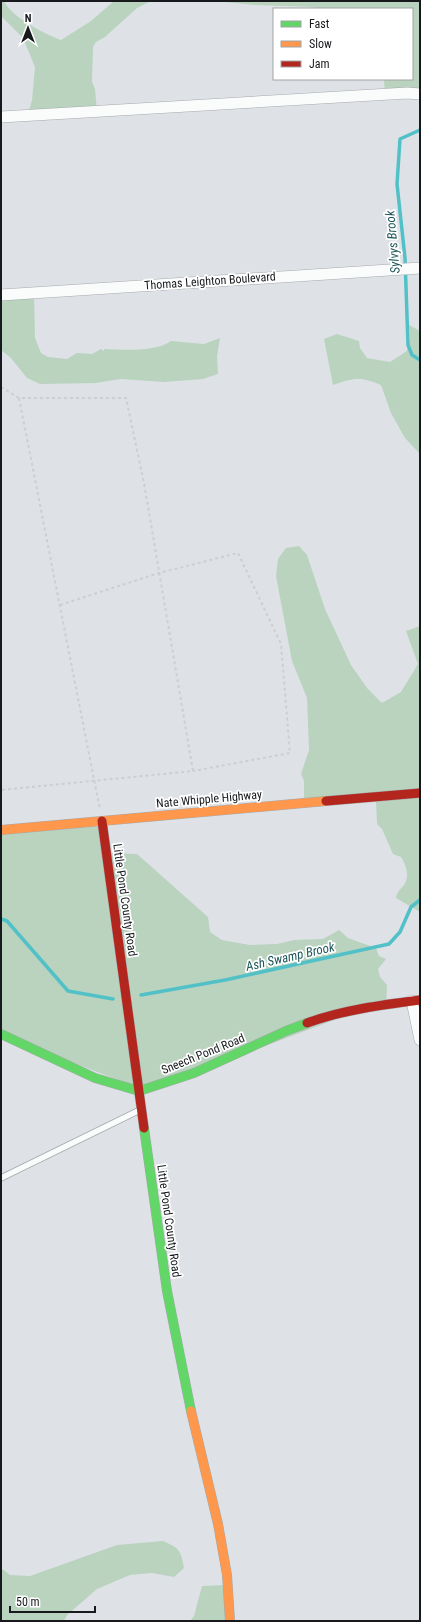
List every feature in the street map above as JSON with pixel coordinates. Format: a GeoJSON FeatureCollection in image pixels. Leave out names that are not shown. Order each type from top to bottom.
{"type":"FeatureCollection","features":[{"type":"Feature","properties":{"kind":"street"},"geometry":{"type":"LineString","coordinates":[[1,117],[408,93],[420,94]]}},
{"type":"Feature","properties":{"kind":"street","name":"Thomas Leighton Boulevard"},"geometry":{"type":"LineString","coordinates":[[1,295],[411,269]]}},
{"type":"Feature","properties":{"kind":"street","name":"Nate Whipple Highway"},"geometry":{"type":"LineString","coordinates":[[1,830],[420,794]]}},
{"type":"Feature","properties":{"kind":"street","name":"Little Pond County Road"},"geometry":{"type":"LineString","coordinates":[[102,821],[173,1328],[184,1382],[218,1524],[227,1575],[230,1621]]}},
{"type":"Feature","properties":{"kind":"street"},"geometry":{"type":"LineString","coordinates":[[416,1000],[420,1040]]}},
{"type":"Feature","properties":{"kind":"street","name":"Sneech Pond Road"},"geometry":{"type":"LineString","coordinates":[[139,1092],[194,1073],[286,1032],[327,1016],[373,1006],[416,1000]]}},
{"type":"Feature","properties":{"kind":"street"},"geometry":{"type":"LineString","coordinates":[[1,1034],[95,1078],[139,1092]]}},
{"type":"Feature","properties":{"kind":"lane"},"geometry":{"type":"LineString","coordinates":[[1,1178],[142,1109]]}},
{"type":"Feature","properties":{"kind":"path"},"geometry":{"type":"LineString","coordinates":[[1,387],[19,398],[126,398],[144,483],[193,771]]}},
{"type":"Feature","properties":{"kind":"path"},"geometry":{"type":"LineString","coordinates":[[19,398],[102,821]]}},
{"type":"Feature","properties":{"kind":"path"},"geometry":{"type":"LineString","coordinates":[[1,790],[95,782],[193,771],[290,753],[281,644],[238,553],[159,573],[60,605]]}},
{"type":"Feature","properties":{"kind":"green space"},"geometry":{"type":"Polygon","coordinates":[[[1,1],[4,1],[8,7],[21,19],[46,34],[61,40],[91,21],[114,1],[151,1],[137,8],[105,37],[96,42],[93,47],[92,82],[95,89],[97,111],[27,118],[32,100],[35,67],[23,38],[1,16],[1,1]]]}},
{"type":"Feature","properties":{"kind":"green space"},"geometry":{"type":"Polygon","coordinates":[[[215,1],[420,1],[420,98],[385,97],[384,80],[413,80],[413,8],[318,8],[255,5],[215,1]]]}},
{"type":"Feature","properties":{"kind":"green space"},"geometry":{"type":"Polygon","coordinates":[[[1,292],[34,294],[35,338],[41,353],[48,357],[67,359],[77,353],[92,354],[101,349],[104,351],[104,349],[148,349],[165,345],[171,341],[204,344],[220,338],[217,356],[218,374],[203,379],[164,382],[121,379],[95,383],[40,384],[27,378],[11,358],[1,350],[1,292]]]}},
{"type":"Feature","properties":{"kind":"green space"},"geometry":{"type":"Polygon","coordinates":[[[409,325],[420,331],[420,454],[405,438],[391,413],[381,385],[367,380],[357,379],[333,385],[324,339],[337,334],[359,341],[360,348],[367,358],[390,362],[407,351],[410,339],[409,325]]]}},
{"type":"Feature","properties":{"kind":"green space"},"geometry":{"type":"Polygon","coordinates":[[[299,546],[307,555],[325,609],[351,665],[367,688],[382,703],[401,692],[418,664],[406,631],[420,626],[420,912],[396,898],[398,892],[406,882],[407,871],[401,857],[393,854],[382,829],[377,824],[376,801],[304,806],[304,781],[301,774],[309,750],[307,698],[292,661],[276,576],[278,559],[286,548],[299,546]]]}},
{"type":"Feature","properties":{"kind":"green space"},"geometry":{"type":"Polygon","coordinates":[[[101,826],[109,853],[137,854],[208,917],[210,932],[222,940],[250,945],[277,944],[294,940],[323,939],[339,930],[348,938],[376,948],[379,956],[386,959],[378,969],[380,977],[387,985],[386,1008],[355,1012],[147,1091],[1,1035],[1,834],[101,826]]]}},
{"type":"Feature","properties":{"kind":"green space"},"geometry":{"type":"Polygon","coordinates":[[[163,1541],[176,1548],[182,1557],[184,1568],[174,1577],[152,1573],[130,1575],[97,1589],[67,1615],[64,1621],[1,1621],[1,1568],[10,1575],[30,1576],[117,1545],[163,1541]]]}},
{"type":"Feature","properties":{"kind":"green space"},"geometry":{"type":"Polygon","coordinates":[[[227,1585],[230,1621],[190,1621],[194,1616],[202,1586],[227,1585]]]}},
{"type":"Feature","properties":{"kind":"waterway","name":"Sylvys Brook"},"geometry":{"type":"LineString","coordinates":[[420,130],[400,139],[397,184],[405,258],[408,345],[412,355],[420,360]]}},
{"type":"Feature","properties":{"kind":"waterway","name":"Ash Swamp Brook"},"geometry":{"type":"LineString","coordinates":[[141,995],[225,980],[389,944],[400,932],[411,907],[420,900]]}},
{"type":"Feature","properties":{"kind":"waterway","name":"Ash Swamp Brook"},"geometry":{"type":"LineString","coordinates":[[1,919],[7,921],[68,991],[113,999]]}},
{"type":"Feature","properties":{"kind":"traffic: fast"},"geometry":{"type":"LineString","coordinates":[[1,1034],[95,1078],[139,1091],[194,1073],[307,1023]]}},
{"type":"Feature","properties":{"kind":"traffic: fast"},"geometry":{"type":"LineString","coordinates":[[144,1128],[167,1291],[191,1411]]}},
{"type":"Feature","properties":{"kind":"traffic: slow"},"geometry":{"type":"LineString","coordinates":[[1,830],[326,801]]}},
{"type":"Feature","properties":{"kind":"traffic: slow"},"geometry":{"type":"LineString","coordinates":[[191,1411],[218,1524],[227,1575],[230,1621]]}},
{"type":"Feature","properties":{"kind":"traffic: jam"},"geometry":{"type":"LineString","coordinates":[[326,801],[420,793]]}},
{"type":"Feature","properties":{"kind":"traffic: jam"},"geometry":{"type":"LineString","coordinates":[[102,821],[144,1128]]}},
{"type":"Feature","properties":{"kind":"traffic: jam"},"geometry":{"type":"LineString","coordinates":[[307,1023],[348,1011],[420,1000]]}}]}
